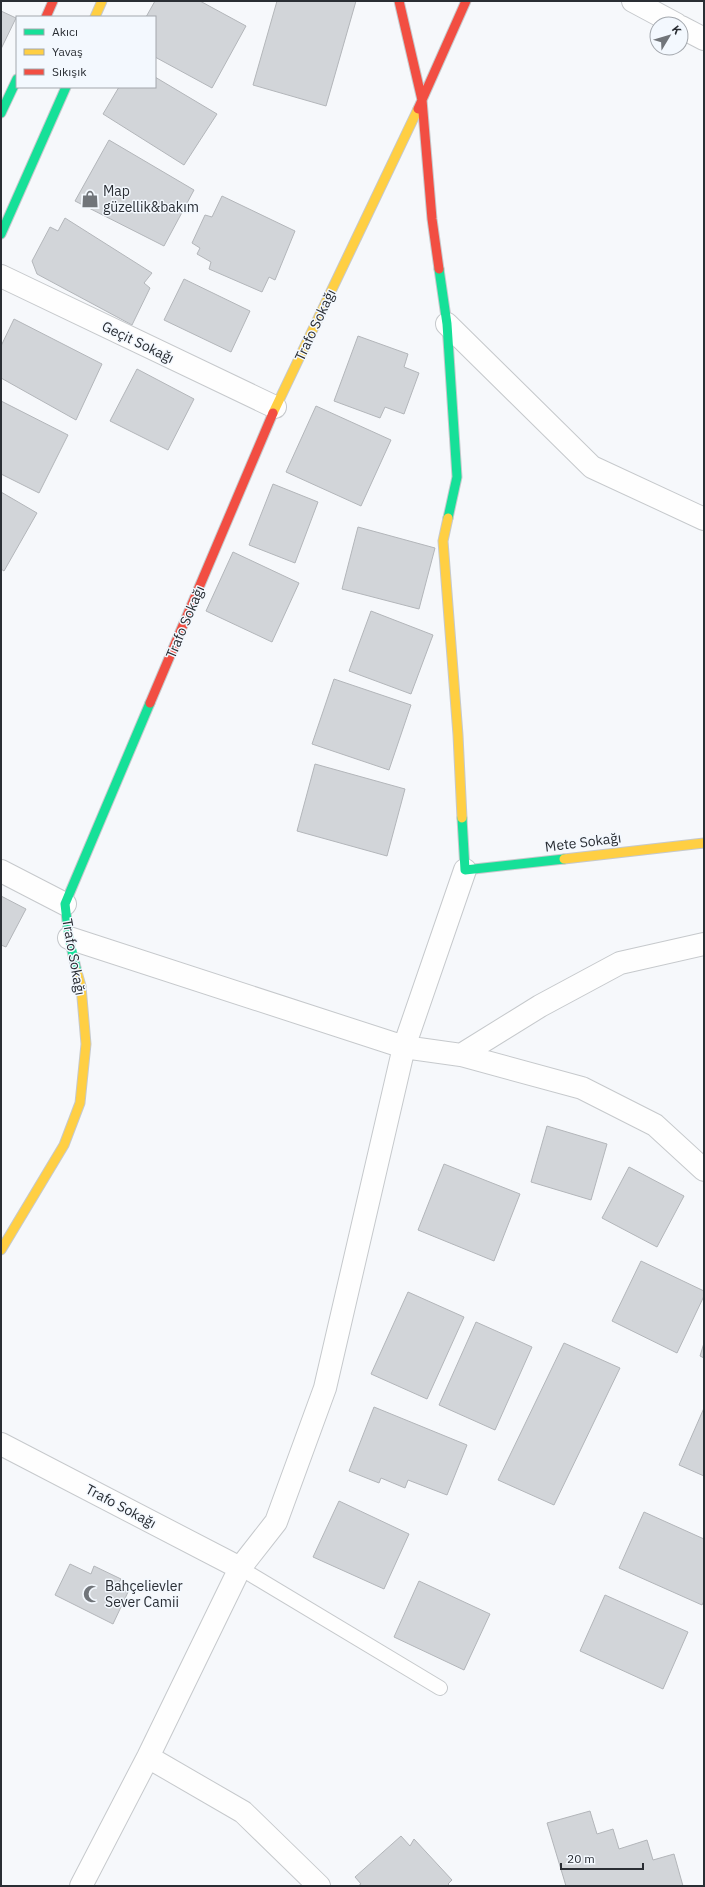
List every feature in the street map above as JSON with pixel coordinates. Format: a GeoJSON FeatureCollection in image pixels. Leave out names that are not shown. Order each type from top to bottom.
{"type":"FeatureCollection","features":[{"type":"Feature","properties":{"kind":"main road"},"geometry":{"type":"LineString","coordinates":[[46,16],[53,1]]}},
{"type":"Feature","properties":{"kind":"main road"},"geometry":{"type":"LineString","coordinates":[[95,16],[102,1]]}},
{"type":"Feature","properties":{"kind":"main road"},"geometry":{"type":"LineString","coordinates":[[399,1],[422,100],[432,219],[446,324],[457,478],[443,541],[458,735],[465,870]]}},
{"type":"Feature","properties":{"kind":"main road","name":"Trafo Sokağı"},"geometry":{"type":"LineString","coordinates":[[1,1250],[64,1145],[80,1103],[86,1044],[81,986],[69,938],[66,904],[275,408],[422,100],[466,1]]}},
{"type":"Feature","properties":{"kind":"main road"},"geometry":{"type":"LineString","coordinates":[[1,113],[16,81]]}},
{"type":"Feature","properties":{"kind":"main road"},"geometry":{"type":"LineString","coordinates":[[1,234],[66,88]]}},
{"type":"Feature","properties":{"kind":"main road","name":"Mete Sokağı"},"geometry":{"type":"LineString","coordinates":[[465,870],[704,843]]}},
{"type":"Feature","properties":{"kind":"street"},"geometry":{"type":"LineString","coordinates":[[633,1],[661,16]]}},
{"type":"Feature","properties":{"kind":"street"},"geometry":{"type":"LineString","coordinates":[[689,31],[704,39]]}},
{"type":"Feature","properties":{"kind":"street","name":"Geçit Sokağı"},"geometry":{"type":"LineString","coordinates":[[1,276],[275,408]]}},
{"type":"Feature","properties":{"kind":"street"},"geometry":{"type":"LineString","coordinates":[[446,324],[592,467],[704,519]]}},
{"type":"Feature","properties":{"kind":"street"},"geometry":{"type":"LineString","coordinates":[[81,1886],[148,1757],[240,1568],[276,1522],[324,1388],[404,1047],[465,870]]}},
{"type":"Feature","properties":{"kind":"street"},"geometry":{"type":"LineString","coordinates":[[1,871],[66,904]]}},
{"type":"Feature","properties":{"kind":"street"},"geometry":{"type":"LineString","coordinates":[[69,938],[404,1047],[461,1055],[582,1088],[655,1125],[704,1170]]}},
{"type":"Feature","properties":{"kind":"street"},"geometry":{"type":"LineString","coordinates":[[461,1055],[540,1006],[620,963],[704,944]]}},
{"type":"Feature","properties":{"kind":"street","name":"Trafo Sokağı"},"geometry":{"type":"LineString","coordinates":[[1,1444],[240,1568]]}},
{"type":"Feature","properties":{"kind":"street"},"geometry":{"type":"LineString","coordinates":[[148,1757],[243,1812],[319,1886]]}},
{"type":"Feature","properties":{"kind":"lane"},"geometry":{"type":"LineString","coordinates":[[240,1568],[440,1688]]}},
{"type":"Feature","properties":{"kind":"building"},"geometry":{"type":"Polygon","coordinates":[[[155,1],[200,1],[246,26],[212,88],[156,58],[156,16],[147,16],[155,1]]]}},
{"type":"Feature","properties":{"kind":"building"},"geometry":{"type":"Polygon","coordinates":[[[277,1],[356,1],[326,106],[253,85],[277,1]]]}},
{"type":"Feature","properties":{"kind":"building"},"geometry":{"type":"Polygon","coordinates":[[[1,11],[16,18],[1,49],[1,11]]]}},
{"type":"Feature","properties":{"kind":"building"},"geometry":{"type":"Polygon","coordinates":[[[156,78],[217,114],[184,165],[103,114],[118,88],[156,88],[156,78]]]}},
{"type":"Feature","properties":{"kind":"building"},"geometry":{"type":"Polygon","coordinates":[[[109,140],[194,190],[164,246],[75,201],[109,140]]]}},
{"type":"Feature","properties":{"kind":"building"},"geometry":{"type":"Polygon","coordinates":[[[222,196],[295,231],[275,280],[269,277],[262,292],[209,269],[211,262],[197,254],[200,248],[192,243],[205,215],[212,217],[222,196]]]}},
{"type":"Feature","properties":{"kind":"building"},"geometry":{"type":"Polygon","coordinates":[[[65,218],[152,273],[144,283],[150,288],[132,325],[37,274],[32,261],[50,227],[58,231],[65,218]]]}},
{"type":"Feature","properties":{"kind":"building"},"geometry":{"type":"Polygon","coordinates":[[[184,279],[250,311],[231,352],[164,320],[184,279]]]}},
{"type":"Feature","properties":{"kind":"building"},"geometry":{"type":"Polygon","coordinates":[[[14,319],[102,364],[76,420],[1,378],[1,346],[14,319]]]}},
{"type":"Feature","properties":{"kind":"building"},"geometry":{"type":"Polygon","coordinates":[[[358,336],[408,354],[404,367],[419,373],[404,414],[385,407],[380,418],[334,401],[358,336]]]}},
{"type":"Feature","properties":{"kind":"building"},"geometry":{"type":"Polygon","coordinates":[[[137,369],[194,399],[168,450],[110,421],[137,369]]]}},
{"type":"Feature","properties":{"kind":"building"},"geometry":{"type":"Polygon","coordinates":[[[1,401],[68,435],[39,493],[1,474],[1,401]]]}},
{"type":"Feature","properties":{"kind":"building"},"geometry":{"type":"Polygon","coordinates":[[[316,406],[391,440],[361,506],[286,472],[316,406]]]}},
{"type":"Feature","properties":{"kind":"building"},"geometry":{"type":"Polygon","coordinates":[[[273,484],[318,502],[295,563],[249,545],[273,484]]]}},
{"type":"Feature","properties":{"kind":"building"},"geometry":{"type":"Polygon","coordinates":[[[1,492],[37,513],[4,571],[1,569],[1,492]]]}},
{"type":"Feature","properties":{"kind":"building"},"geometry":{"type":"Polygon","coordinates":[[[358,527],[435,548],[419,609],[342,589],[358,527]]]}},
{"type":"Feature","properties":{"kind":"building"},"geometry":{"type":"Polygon","coordinates":[[[233,552],[299,583],[272,642],[206,611],[233,552]]]}},
{"type":"Feature","properties":{"kind":"building"},"geometry":{"type":"Polygon","coordinates":[[[371,611],[433,635],[411,694],[349,671],[371,611]]]}},
{"type":"Feature","properties":{"kind":"building"},"geometry":{"type":"Polygon","coordinates":[[[334,679],[411,705],[389,770],[312,744],[334,679]]]}},
{"type":"Feature","properties":{"kind":"building"},"geometry":{"type":"Polygon","coordinates":[[[315,764],[405,789],[387,856],[297,831],[315,764]]]}},
{"type":"Feature","properties":{"kind":"building"},"geometry":{"type":"Polygon","coordinates":[[[1,896],[26,909],[6,947],[1,945],[1,896]]]}},
{"type":"Feature","properties":{"kind":"building"},"geometry":{"type":"Polygon","coordinates":[[[547,1126],[607,1144],[591,1200],[531,1182],[547,1126]]]}},
{"type":"Feature","properties":{"kind":"building"},"geometry":{"type":"Polygon","coordinates":[[[444,1164],[520,1194],[494,1261],[418,1230],[444,1164]]]}},
{"type":"Feature","properties":{"kind":"building"},"geometry":{"type":"Polygon","coordinates":[[[629,1167],[684,1196],[657,1247],[602,1218],[629,1167]]]}},
{"type":"Feature","properties":{"kind":"building"},"geometry":{"type":"Polygon","coordinates":[[[641,1261],[704,1291],[704,1296],[677,1353],[612,1321],[641,1261]]]}},
{"type":"Feature","properties":{"kind":"building"},"geometry":{"type":"Polygon","coordinates":[[[408,1292],[464,1317],[427,1399],[371,1374],[408,1292]]]}},
{"type":"Feature","properties":{"kind":"building"},"geometry":{"type":"Polygon","coordinates":[[[476,1322],[532,1347],[495,1430],[439,1405],[476,1322]]]}},
{"type":"Feature","properties":{"kind":"building"},"geometry":{"type":"Polygon","coordinates":[[[564,1343],[620,1368],[554,1505],[498,1480],[564,1343]]]}},
{"type":"Feature","properties":{"kind":"building"},"geometry":{"type":"Polygon","coordinates":[[[704,1343],[704,1358],[700,1356],[704,1343]]]}},
{"type":"Feature","properties":{"kind":"building"},"geometry":{"type":"Polygon","coordinates":[[[374,1407],[467,1445],[447,1495],[408,1480],[405,1488],[381,1478],[379,1483],[349,1471],[374,1407]]]}},
{"type":"Feature","properties":{"kind":"building"},"geometry":{"type":"Polygon","coordinates":[[[704,1408],[704,1476],[679,1465],[704,1408]]]}},
{"type":"Feature","properties":{"kind":"building"},"geometry":{"type":"Polygon","coordinates":[[[339,1501],[409,1534],[384,1589],[313,1557],[339,1501]]]}},
{"type":"Feature","properties":{"kind":"building"},"geometry":{"type":"Polygon","coordinates":[[[644,1512],[704,1539],[704,1601],[702,1605],[619,1568],[644,1512]]]}},
{"type":"Feature","properties":{"kind":"building","name":"Bahçelievler Sever Camii"},"geometry":{"type":"Polygon","coordinates":[[[70,1564],[91,1574],[94,1566],[121,1579],[117,1586],[128,1592],[113,1624],[55,1595],[70,1564]]]}},
{"type":"Feature","properties":{"kind":"building"},"geometry":{"type":"Polygon","coordinates":[[[419,1581],[490,1614],[464,1670],[394,1637],[419,1581]]]}},
{"type":"Feature","properties":{"kind":"building"},"geometry":{"type":"Polygon","coordinates":[[[605,1595],[688,1632],[663,1689],[580,1651],[605,1595]]]}},
{"type":"Feature","properties":{"kind":"building"},"geometry":{"type":"Polygon","coordinates":[[[590,1811],[597,1834],[613,1829],[619,1849],[647,1840],[653,1860],[674,1854],[683,1886],[566,1886],[547,1823],[590,1811]]]}},
{"type":"Feature","properties":{"kind":"building"},"geometry":{"type":"Polygon","coordinates":[[[401,1836],[410,1846],[414,1839],[452,1880],[448,1884],[450,1886],[358,1886],[361,1884],[355,1877],[401,1836]]]}},
{"type":"Feature","properties":{"kind":"traffic: fast"},"geometry":{"type":"LineString","coordinates":[[1,113],[16,81]]}},
{"type":"Feature","properties":{"kind":"traffic: fast"},"geometry":{"type":"LineString","coordinates":[[1,234],[66,88]]}},
{"type":"Feature","properties":{"kind":"traffic: fast"},"geometry":{"type":"LineString","coordinates":[[439,269],[447,324],[457,477],[448,518]]}},
{"type":"Feature","properties":{"kind":"traffic: fast"},"geometry":{"type":"LineString","coordinates":[[77,972],[69,938],[65,904],[150,703]]}},
{"type":"Feature","properties":{"kind":"traffic: fast"},"geometry":{"type":"LineString","coordinates":[[462,818],[465,870],[564,859]]}},
{"type":"Feature","properties":{"kind":"traffic: slow"},"geometry":{"type":"LineString","coordinates":[[95,16],[102,1]]}},
{"type":"Feature","properties":{"kind":"traffic: slow"},"geometry":{"type":"LineString","coordinates":[[273,413],[418,109]]}},
{"type":"Feature","properties":{"kind":"traffic: slow"},"geometry":{"type":"LineString","coordinates":[[448,518],[443,541],[458,735],[462,818]]}},
{"type":"Feature","properties":{"kind":"traffic: slow"},"geometry":{"type":"LineString","coordinates":[[564,859],[704,843]]}},
{"type":"Feature","properties":{"kind":"traffic: slow"},"geometry":{"type":"LineString","coordinates":[[1,1250],[64,1145],[80,1103],[86,1044],[81,986],[77,972]]}},
{"type":"Feature","properties":{"kind":"traffic: jam"},"geometry":{"type":"LineString","coordinates":[[46,16],[53,1]]}},
{"type":"Feature","properties":{"kind":"traffic: jam"},"geometry":{"type":"LineString","coordinates":[[399,1],[422,100],[432,219],[439,269]]}},
{"type":"Feature","properties":{"kind":"traffic: jam"},"geometry":{"type":"LineString","coordinates":[[418,109],[466,1]]}},
{"type":"Feature","properties":{"kind":"traffic: jam"},"geometry":{"type":"LineString","coordinates":[[150,703],[273,413]]}},
{"type":"Feature","properties":{"kind":"place","name":"Map güzellik&bakım"},"geometry":{"type":"Point","coordinates":[90,199]}},
{"type":"Feature","properties":{"kind":"place","name":"Bahçelievler Sever Camii"},"geometry":{"type":"Point","coordinates":[92,1594]}}]}
